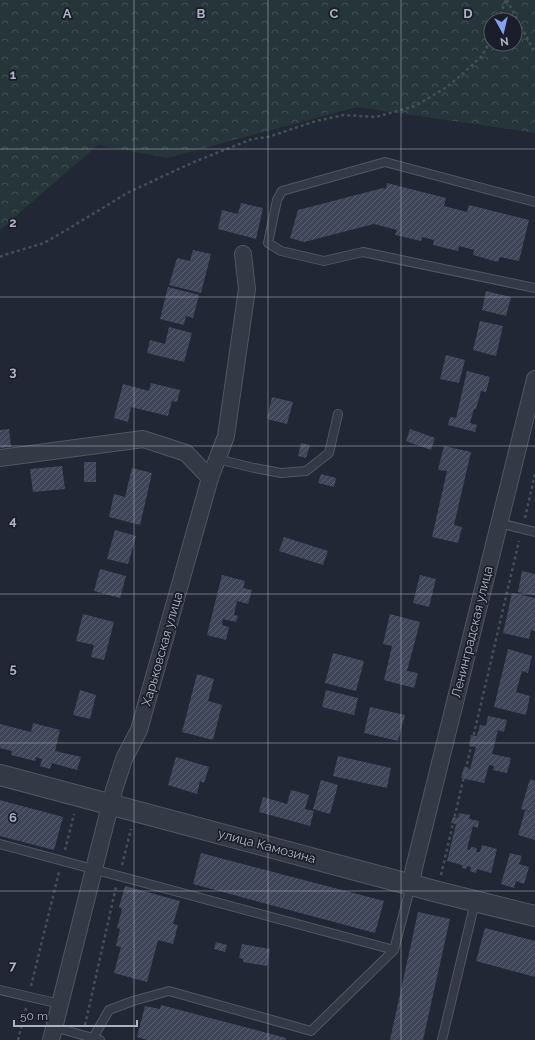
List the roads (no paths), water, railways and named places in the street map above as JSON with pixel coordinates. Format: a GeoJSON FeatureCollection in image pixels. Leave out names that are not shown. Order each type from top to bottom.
{"type":"FeatureCollection","features":[{"type":"Feature","properties":{"kind":"street","name":"Харьковская улица"},"geometry":{"type":"LineString","coordinates":[[52,1034],[110,805],[124,759],[139,730],[210,478],[226,436],[247,289],[243,254]]}},
{"type":"Feature","properties":{"kind":"street","name":"Ленинградская улица"},"geometry":{"type":"LineString","coordinates":[[411,884],[499,523],[530,417],[535,379]]}},
{"type":"Feature","properties":{"kind":"street"},"geometry":{"type":"LineString","coordinates":[[0,458],[143,439],[186,453],[210,478]]}},
{"type":"Feature","properties":{"kind":"street","name":"улица Камозина"},"geometry":{"type":"LineString","coordinates":[[0,775],[438,892],[535,916]]}},
{"type":"Feature","properties":{"kind":"lane"},"geometry":{"type":"LineString","coordinates":[[535,202],[385,162],[282,191],[277,200],[268,243],[281,251],[324,261],[363,252],[535,288]]}},
{"type":"Feature","properties":{"kind":"lane"},"geometry":{"type":"LineString","coordinates":[[217,459],[281,473],[306,471],[329,453],[338,414]]}},
{"type":"Feature","properties":{"kind":"lane"},"geometry":{"type":"LineString","coordinates":[[499,523],[535,532]]}},
{"type":"Feature","properties":{"kind":"lane"},"geometry":{"type":"LineString","coordinates":[[0,844],[394,950]]}},
{"type":"Feature","properties":{"kind":"lane"},"geometry":{"type":"LineString","coordinates":[[52,1034],[82,1035],[97,1039],[109,1010],[133,1001],[169,991],[311,1031],[394,950],[411,884]]}},
{"type":"Feature","properties":{"kind":"lane"},"geometry":{"type":"LineString","coordinates":[[442,1040],[475,901]]}},
{"type":"Feature","properties":{"kind":"lane"},"geometry":{"type":"LineString","coordinates":[[0,990],[60,1004]]}}]}
